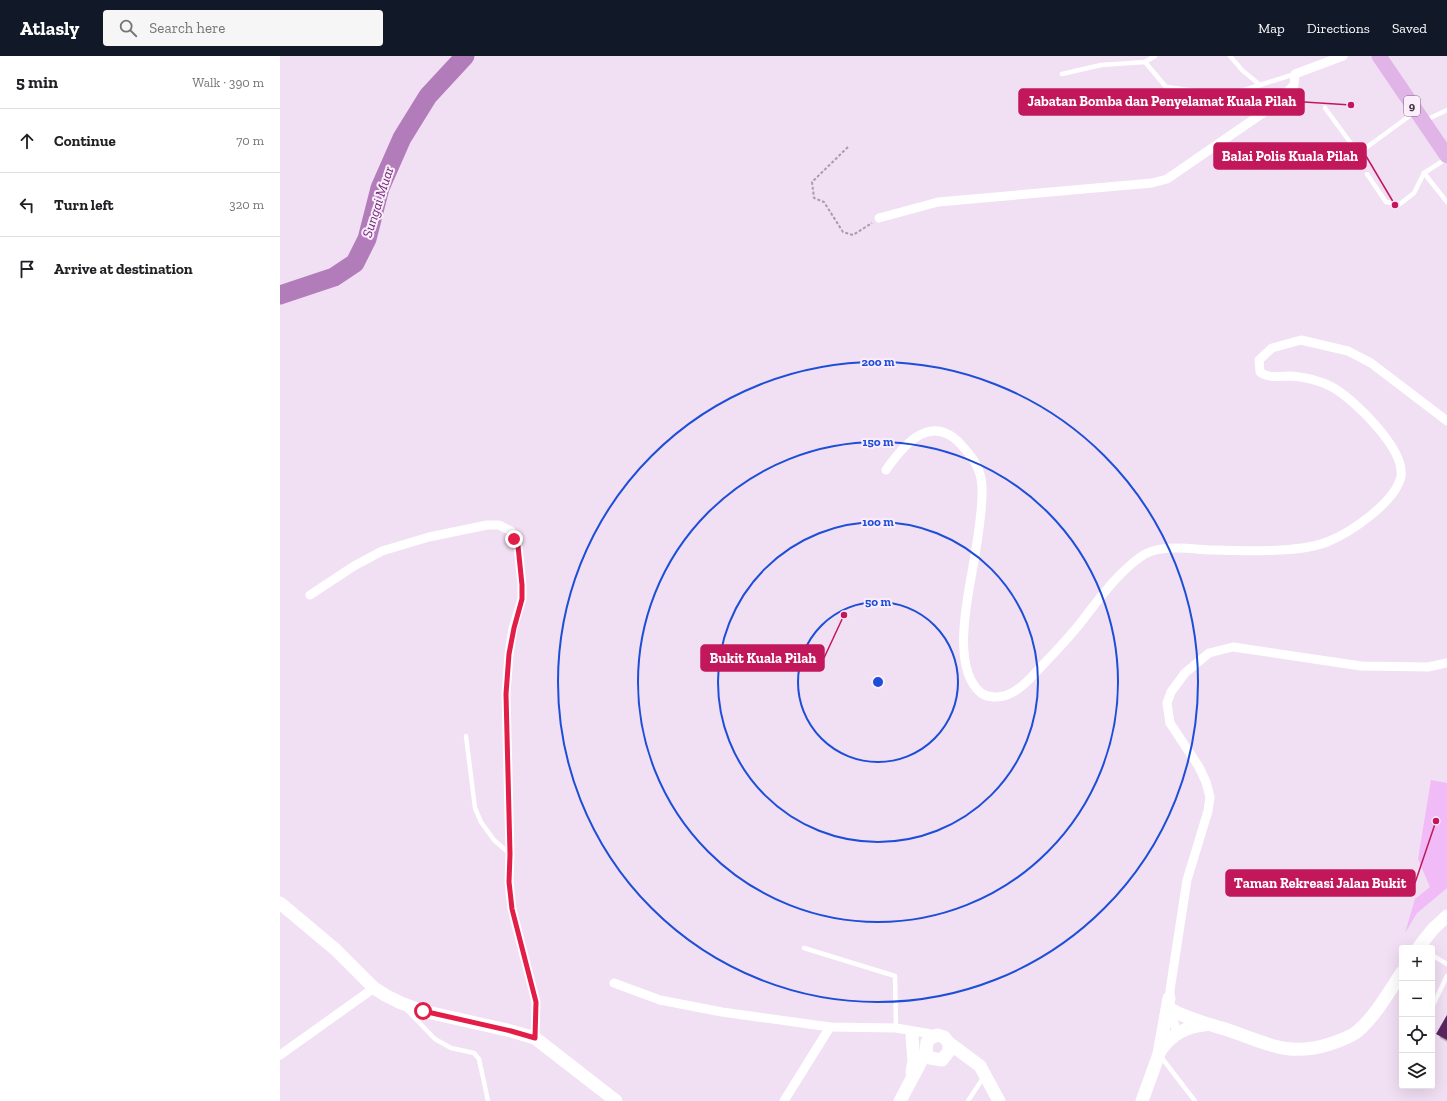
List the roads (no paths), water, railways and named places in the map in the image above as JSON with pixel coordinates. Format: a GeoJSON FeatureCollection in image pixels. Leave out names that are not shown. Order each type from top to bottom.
{"type":"FeatureCollection","features":[{"type":"Feature","properties":{"kind":"main road","name":"9"},"geometry":{"type":"LineString","coordinates":[[1378,56],[1447,157]]}},
{"type":"Feature","properties":{"kind":"street"},"geometry":{"type":"LineString","coordinates":[[879,218],[938,202],[1152,183],[1167,179],[1272,106],[1294,85],[1295,74],[1343,56]]}},
{"type":"Feature","properties":{"kind":"street"},"geometry":{"type":"LineString","coordinates":[[886,470],[896,454],[908,442],[922,433],[933,430],[943,431],[954,437],[973,458],[979,470],[982,484],[981,514],[966,604],[963,632],[965,658],[970,677],[978,690],[984,696],[1005,696],[1028,681],[1060,646],[1110,586],[1133,563],[1147,552],[1170,548],[1225,550],[1308,548],[1323,544],[1341,535],[1382,505],[1395,491],[1401,477],[1399,462],[1378,428],[1348,397],[1331,386],[1314,380],[1291,376],[1265,375],[1260,372],[1259,360],[1272,348],[1301,340],[1348,351],[1371,363],[1447,421]]}},
{"type":"Feature","properties":{"kind":"street"},"geometry":{"type":"LineString","coordinates":[[310,595],[354,566],[382,551],[429,537],[486,525],[499,525],[511,531],[518,546],[522,599],[509,654],[506,694],[510,854],[509,882],[512,909],[536,1002],[535,1038]]}},
{"type":"Feature","properties":{"kind":"street"},"geometry":{"type":"LineString","coordinates":[[1142,1101],[1159,1054],[1169,1003],[1187,880],[1208,811],[1210,797],[1206,782],[1199,767],[1170,723],[1167,703],[1171,692],[1185,673],[1209,653],[1233,647],[1361,666],[1428,667],[1447,664]]}},
{"type":"Feature","properties":{"kind":"street"},"geometry":{"type":"LineString","coordinates":[[280,903],[331,945],[374,988],[401,1004],[443,1017],[511,1031],[535,1038],[616,1101]]}},
{"type":"Feature","properties":{"kind":"street"},"geometry":{"type":"LineString","coordinates":[[1422,945],[1432,930],[1447,916]]}},
{"type":"Feature","properties":{"kind":"street"},"geometry":{"type":"LineString","coordinates":[[1169,1003],[1186,1018],[1281,1049],[1318,1048],[1357,1032],[1376,1010],[1399,976]]}},
{"type":"Feature","properties":{"kind":"street"},"geometry":{"type":"LineString","coordinates":[[614,983],[660,1000],[722,1012],[830,1027],[896,1028],[944,1037],[948,1049],[983,1070],[999,1101]]}},
{"type":"Feature","properties":{"kind":"street"},"geometry":{"type":"LineString","coordinates":[[280,1055],[374,988]]}},
{"type":"Feature","properties":{"kind":"street"},"geometry":{"type":"LineString","coordinates":[[1169,1003],[1177,1033]]}},
{"type":"Feature","properties":{"kind":"street"},"geometry":{"type":"LineString","coordinates":[[1159,1054],[1164,1046],[1177,1033],[1187,1028],[1209,1025]]}},
{"type":"Feature","properties":{"kind":"street"},"geometry":{"type":"LineString","coordinates":[[784,1101],[830,1027]]}},
{"type":"Feature","properties":{"kind":"street"},"geometry":{"type":"LineString","coordinates":[[896,1028],[912,1037],[928,1053],[942,1060],[948,1049]]}},
{"type":"Feature","properties":{"kind":"street"},"geometry":{"type":"LineString","coordinates":[[900,1101],[928,1053],[931,1038],[937,1035]]}},
{"type":"Feature","properties":{"kind":"street"},"geometry":{"type":"LineString","coordinates":[[909,1085],[914,1061],[912,1037]]}},
{"type":"Feature","properties":{"kind":"lane"},"geometry":{"type":"LineString","coordinates":[[1062,74],[1101,65],[1145,62],[1155,56]]}},
{"type":"Feature","properties":{"kind":"lane"},"geometry":{"type":"LineString","coordinates":[[1230,56],[1242,70],[1260,85]]}},
{"type":"Feature","properties":{"kind":"lane"},"geometry":{"type":"LineString","coordinates":[[1145,62],[1166,87],[1219,94],[1244,90],[1295,74]]}},
{"type":"Feature","properties":{"kind":"lane"},"geometry":{"type":"LineString","coordinates":[[1325,108],[1358,153]]}},
{"type":"Feature","properties":{"kind":"lane"},"geometry":{"type":"LineString","coordinates":[[1345,163],[1358,153],[1419,117],[1447,110]]}},
{"type":"Feature","properties":{"kind":"lane"},"geometry":{"type":"LineString","coordinates":[[1367,174],[1386,202],[1400,204],[1414,193],[1424,173],[1447,157]]}},
{"type":"Feature","properties":{"kind":"lane"},"geometry":{"type":"LineString","coordinates":[[1424,173],[1447,202]]}},
{"type":"Feature","properties":{"kind":"lane"},"geometry":{"type":"LineString","coordinates":[[466,736],[475,808],[481,822],[494,840],[510,854]]}},
{"type":"Feature","properties":{"kind":"lane"},"geometry":{"type":"LineString","coordinates":[[804,948],[895,976],[896,1028]]}},
{"type":"Feature","properties":{"kind":"lane"},"geometry":{"type":"LineString","coordinates":[[1435,957],[1447,964]]}},
{"type":"Feature","properties":{"kind":"lane"},"geometry":{"type":"LineString","coordinates":[[1435,1001],[1447,976]]}},
{"type":"Feature","properties":{"kind":"lane"},"geometry":{"type":"LineString","coordinates":[[401,1004],[422,1028],[435,1039],[451,1048],[474,1053],[479,1059],[488,1101]]}},
{"type":"Feature","properties":{"kind":"lane"},"geometry":{"type":"LineString","coordinates":[[1159,1054],[1195,1101]]}},
{"type":"Feature","properties":{"kind":"lane"},"geometry":{"type":"LineString","coordinates":[[968,1101],[983,1070]]}},
{"type":"Feature","properties":{"kind":"waterway","name":"Sungai Muar"},"geometry":{"type":"LineString","coordinates":[[280,295],[334,277],[355,263],[367,239],[380,188],[402,138],[428,96],[465,56]]}},
{"type":"Feature","properties":{"kind":"place","name":"Jabatan Bomba dan Penyelamat Kuala Pilah"},"geometry":{"type":"Point","coordinates":[1351,105]}},
{"type":"Feature","properties":{"kind":"place","name":"Balai Polis Kuala Pilah"},"geometry":{"type":"Point","coordinates":[1395,205]}},
{"type":"Feature","properties":{"kind":"place","name":"Bukit Kuala Pilah"},"geometry":{"type":"Point","coordinates":[844,615]}},
{"type":"Feature","properties":{"kind":"place","name":"Taman Rekreasi Jalan Bukit"},"geometry":{"type":"Point","coordinates":[1436,821]}}]}
